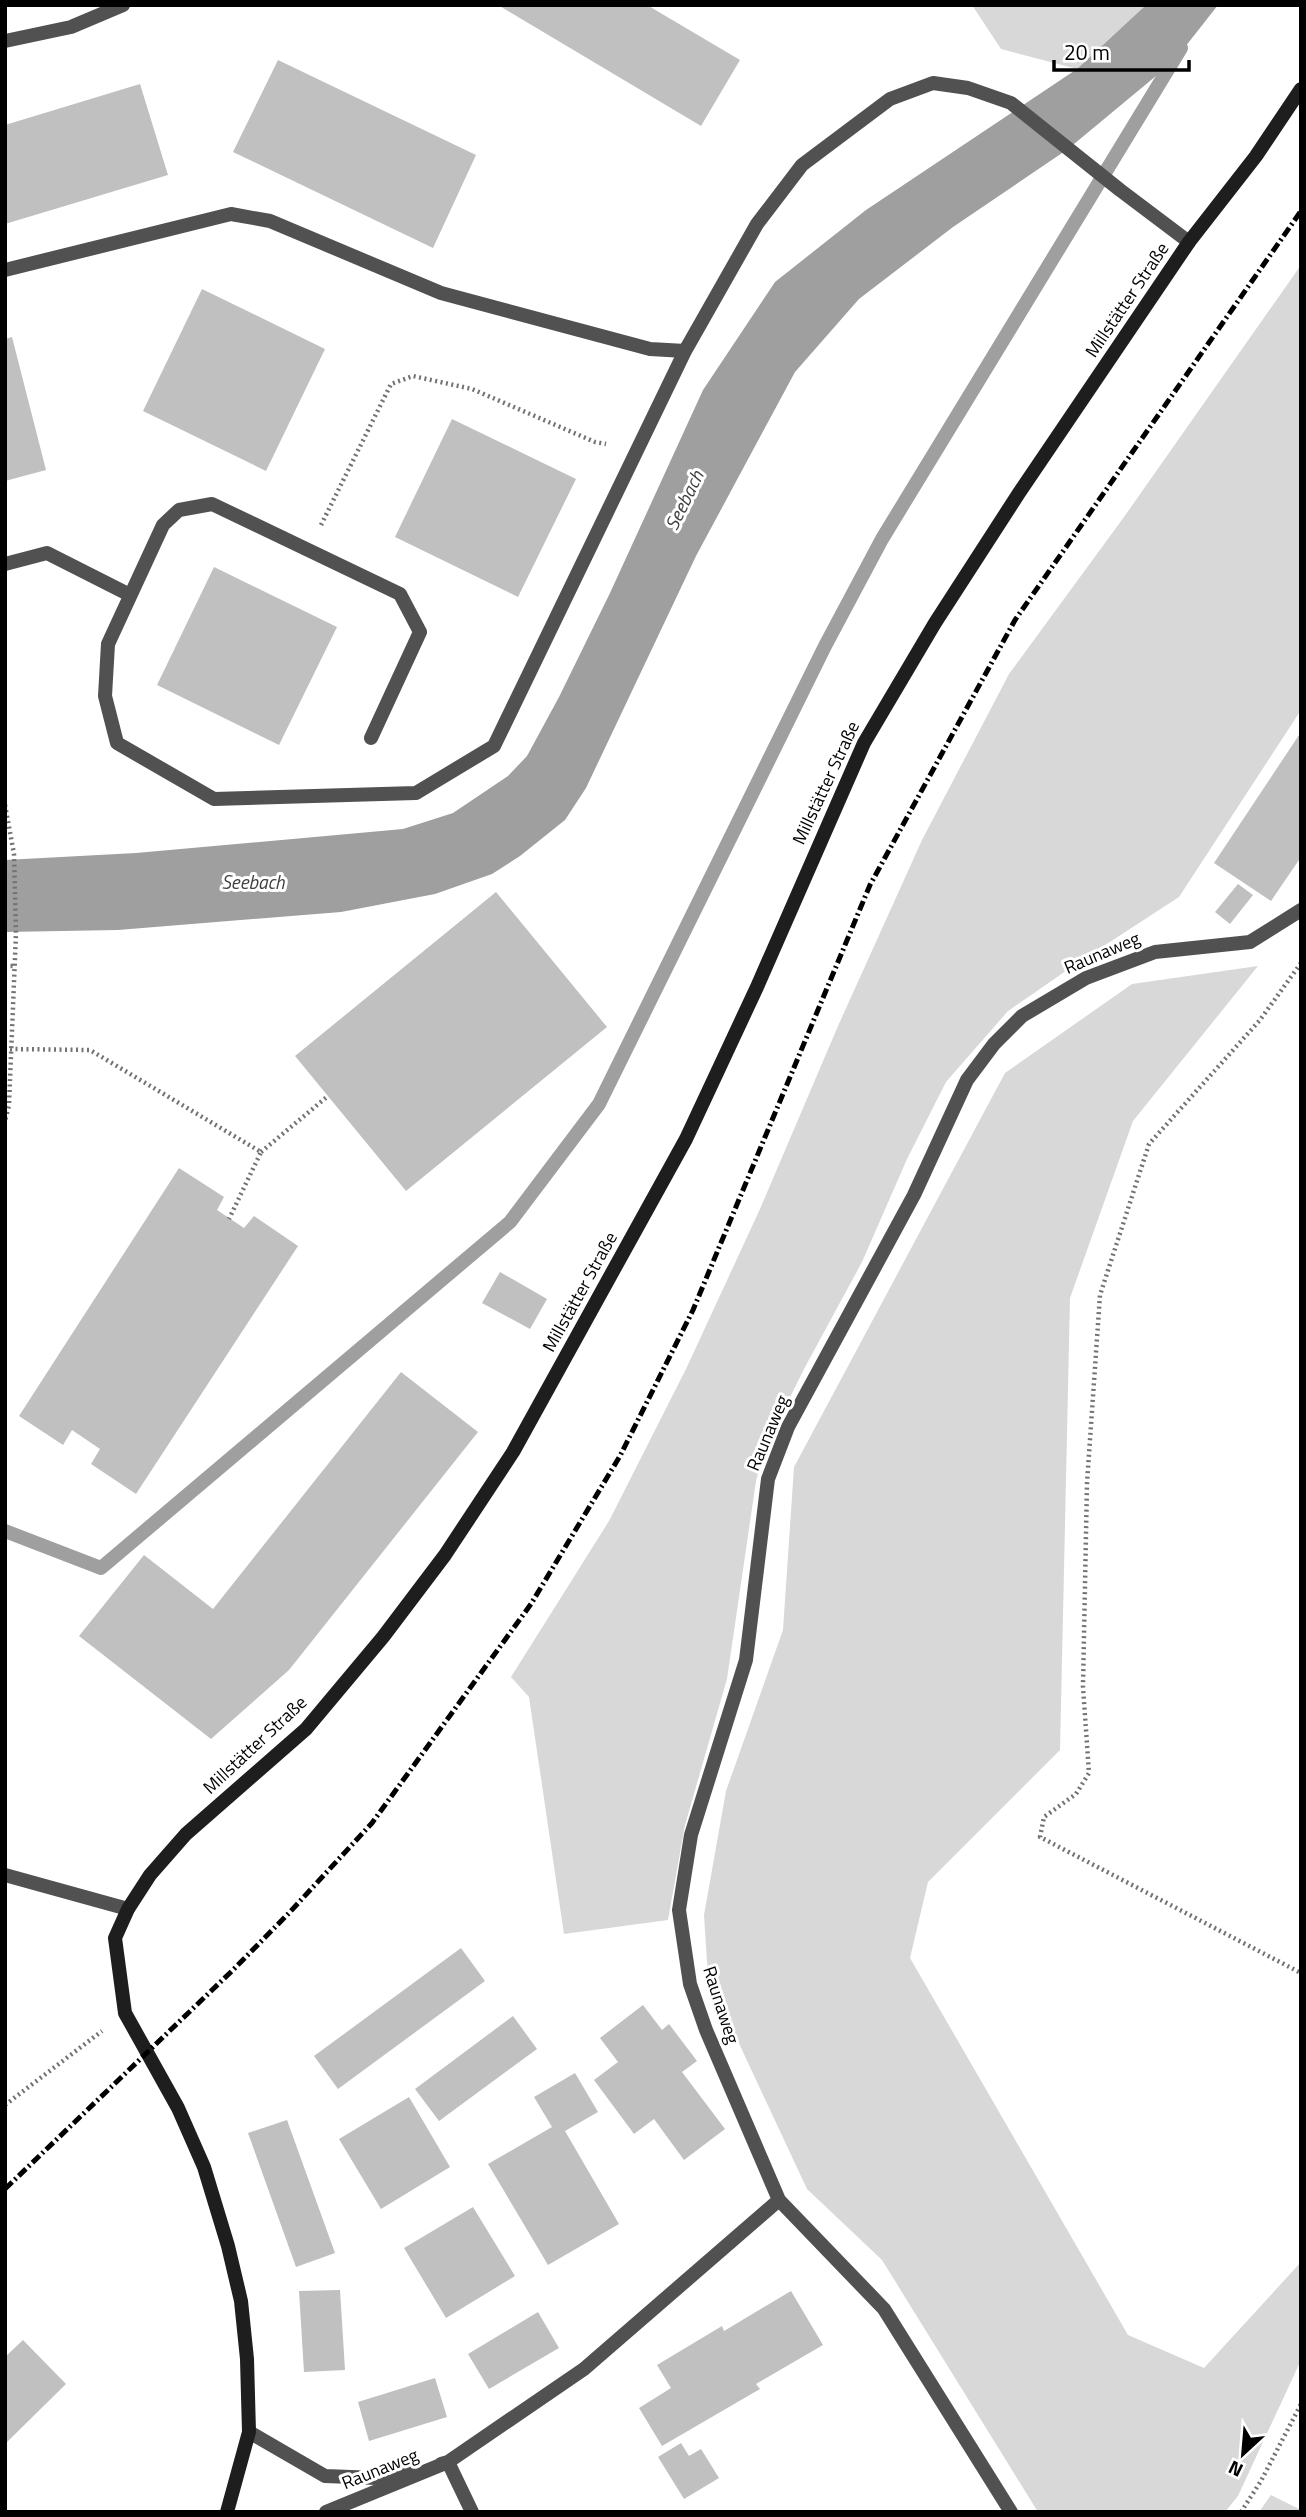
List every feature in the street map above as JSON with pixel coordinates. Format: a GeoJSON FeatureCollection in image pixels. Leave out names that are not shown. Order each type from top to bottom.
{"type":"FeatureCollection","features":[{"type":"Feature","properties":{"kind":"street"},"geometry":{"type":"LineString","coordinates":[[5,41],[71,27],[123,5]]}},
{"type":"Feature","properties":{"kind":"street"},"geometry":{"type":"LineString","coordinates":[[371,737],[420,632],[400,594],[212,504],[179,510],[163,525],[108,644],[104,696],[117,743],[214,799],[416,793],[494,746],[685,351],[757,224],[802,165],[890,99],[933,83],[968,88],[1011,103],[1189,242]]}},
{"type":"Feature","properties":{"kind":"street","name":"Millstätter Straße"},"geometry":{"type":"LineString","coordinates":[[227,2512],[249,2432],[247,2359],[241,2301],[228,2246],[204,2167],[178,2108],[125,2013],[116,1938],[128,1909],[150,1875],[186,1834],[306,1729],[383,1637],[445,1555],[513,1452],[685,1139],[757,987],[864,743],[935,623],[1019,493],[1189,242],[1256,156],[1301,89]]}},
{"type":"Feature","properties":{"kind":"street"},"geometry":{"type":"LineString","coordinates":[[5,270],[231,214],[270,221],[440,293],[650,349],[685,351]]}},
{"type":"Feature","properties":{"kind":"street"},"geometry":{"type":"LineString","coordinates":[[5,564],[47,553],[130,595]]}},
{"type":"Feature","properties":{"kind":"street","name":"Raunaweg"},"geometry":{"type":"LineString","coordinates":[[1011,2512],[884,2309],[779,2200],[690,1984],[679,1910],[691,1835],[746,1660],[768,1479],[788,1427],[914,1195],[967,1080],[993,1044],[1022,1016],[1086,978],[1155,952],[1250,942],[1301,910]]}},
{"type":"Feature","properties":{"kind":"street"},"geometry":{"type":"LineString","coordinates":[[5,1875],[128,1909]]}},
{"type":"Feature","properties":{"kind":"street","name":"Raunaweg"},"geometry":{"type":"LineString","coordinates":[[326,2512],[447,2462],[584,2369],[779,2200]]}},
{"type":"Feature","properties":{"kind":"street","name":"Raunaweg"},"geometry":{"type":"LineString","coordinates":[[249,2432],[325,2476],[377,2478],[447,2462]]}},
{"type":"Feature","properties":{"kind":"street"},"geometry":{"type":"LineString","coordinates":[[447,2462],[472,2512]]}},
{"type":"Feature","properties":{"kind":"path"},"geometry":{"type":"LineString","coordinates":[[308,551],[391,384],[413,376],[472,389],[595,442],[638,450]]}},
{"type":"Feature","properties":{"kind":"path"},"geometry":{"type":"LineString","coordinates":[[5,805],[14,854],[16,933],[9,1105],[5,1121]]}},
{"type":"Feature","properties":{"kind":"path"},"geometry":{"type":"LineString","coordinates":[[1301,963],[1260,1020],[1149,1144],[1100,1295],[1087,1506],[1083,1687],[1089,1773],[1076,1794],[1044,1817],[1040,1837],[1301,1973]]}},
{"type":"Feature","properties":{"kind":"path"},"geometry":{"type":"LineString","coordinates":[[5,966],[13,966]]}},
{"type":"Feature","properties":{"kind":"path"},"geometry":{"type":"LineString","coordinates":[[10,1049],[90,1050],[261,1152]]}},
{"type":"Feature","properties":{"kind":"path"},"geometry":{"type":"LineString","coordinates":[[229,1219],[261,1152],[328,1096]]}},
{"type":"Feature","properties":{"kind":"path"},"geometry":{"type":"LineString","coordinates":[[5,2105],[125,2013]]}},
{"type":"Feature","properties":{"kind":"path"},"geometry":{"type":"LineString","coordinates":[[1241,2512],[1301,2404]]}},
{"type":"Feature","properties":{"kind":"shaded area"},"geometry":{"type":"Polygon","coordinates":[[[972,5],[1146,5],[1077,69],[1001,49],[972,5]]]}},
{"type":"Feature","properties":{"kind":"shaded area"},"geometry":{"type":"Polygon","coordinates":[[[1301,265],[1301,710],[1179,897],[1008,1011],[946,1082],[907,1159],[862,1262],[765,1448],[756,1481],[727,1679],[685,1825],[668,1920],[564,1934],[529,1697],[511,1677],[609,1521],[686,1369],[760,1209],[838,1026],[922,840],[1009,674],[1124,517],[1301,265]]]}},
{"type":"Feature","properties":{"kind":"shaded area"},"geometry":{"type":"Polygon","coordinates":[[[1258,966],[1133,1121],[1070,1298],[1060,1750],[928,1882],[910,1958],[1128,2335],[1204,2368],[1301,2262],[1301,2360],[1238,2496],[1225,2512],[1038,2512],[882,2260],[807,2189],[708,1977],[704,1915],[726,1791],[783,1630],[794,1467],[1005,1073],[1132,984],[1258,966]]]}},
{"type":"Feature","properties":{"kind":"shaded area"},"geometry":{"type":"Polygon","coordinates":[[[1271,2495],[1301,2510],[1301,2512],[1259,2512],[1271,2495]]]}},
{"type":"Feature","properties":{"kind":"water","name":"Seebach"},"geometry":{"type":"Polygon","coordinates":[[[1146,5],[1218,5],[1174,61],[1068,149],[953,227],[859,299],[795,372],[696,556],[586,788],[565,820],[520,856],[492,874],[435,894],[341,912],[118,930],[5,932],[5,860],[136,853],[403,829],[453,813],[508,776],[527,756],[559,697],[703,390],[775,282],[866,210],[1077,69],[1146,5]]]}},
{"type":"Feature","properties":{"kind":"building"},"geometry":{"type":"Polygon","coordinates":[[[498,5],[647,5],[740,60],[701,126],[498,5]]]}},
{"type":"Feature","properties":{"kind":"building"},"geometry":{"type":"Polygon","coordinates":[[[278,60],[476,155],[433,248],[233,152],[278,60]]]}},
{"type":"Feature","properties":{"kind":"building"},"geometry":{"type":"Polygon","coordinates":[[[140,84],[168,175],[5,224],[5,125],[140,84]]]}},
{"type":"Feature","properties":{"kind":"building"},"geometry":{"type":"Polygon","coordinates":[[[202,289],[325,349],[266,471],[143,411],[202,289]]]}},
{"type":"Feature","properties":{"kind":"building"},"geometry":{"type":"Polygon","coordinates":[[[12,337],[46,470],[5,481],[5,339],[12,337]]]}},
{"type":"Feature","properties":{"kind":"building"},"geometry":{"type":"Polygon","coordinates":[[[452,419],[576,479],[518,597],[395,537],[452,419]]]}},
{"type":"Feature","properties":{"kind":"building"},"geometry":{"type":"Polygon","coordinates":[[[214,567],[337,627],[279,745],[157,685],[214,567]]]}},
{"type":"Feature","properties":{"kind":"building"},"geometry":{"type":"Polygon","coordinates":[[[1301,732],[1301,857],[1271,901],[1214,863],[1301,732]]]}},
{"type":"Feature","properties":{"kind":"building"},"geometry":{"type":"Polygon","coordinates":[[[1238,884],[1253,895],[1230,924],[1215,912],[1238,884]]]}},
{"type":"Feature","properties":{"kind":"building"},"geometry":{"type":"Polygon","coordinates":[[[496,892],[607,1027],[406,1191],[295,1056],[496,892]]]}},
{"type":"Feature","properties":{"kind":"building"},"geometry":{"type":"Polygon","coordinates":[[[179,1168],[224,1197],[217,1210],[244,1228],[254,1216],[298,1246],[136,1494],[91,1464],[100,1449],[72,1430],[63,1445],[19,1416],[179,1168]]]}},
{"type":"Feature","properties":{"kind":"building"},"geometry":{"type":"Polygon","coordinates":[[[500,1272],[547,1299],[530,1329],[482,1303],[500,1272]]]}},
{"type":"Feature","properties":{"kind":"building"},"geometry":{"type":"Polygon","coordinates":[[[401,1372],[478,1432],[289,1670],[211,1739],[79,1636],[144,1555],[213,1609],[401,1372]]]}},
{"type":"Feature","properties":{"kind":"building"},"geometry":{"type":"Polygon","coordinates":[[[461,1948],[485,1981],[338,2089],[314,2056],[461,1948]]]}},
{"type":"Feature","properties":{"kind":"building"},"geometry":{"type":"Polygon","coordinates":[[[643,2005],[662,2030],[669,2024],[697,2061],[682,2072],[725,2129],[684,2160],[654,2119],[634,2134],[594,2080],[618,2062],[600,2038],[643,2005]]]}},
{"type":"Feature","properties":{"kind":"building"},"geometry":{"type":"Polygon","coordinates":[[[513,2016],[537,2049],[439,2121],[415,2089],[513,2016]]]}},
{"type":"Feature","properties":{"kind":"building"},"geometry":{"type":"Polygon","coordinates":[[[575,2073],[598,2112],[565,2131],[619,2224],[548,2265],[488,2164],[552,2127],[534,2097],[575,2073]]]}},
{"type":"Feature","properties":{"kind":"building"},"geometry":{"type":"Polygon","coordinates":[[[409,2097],[450,2167],[381,2209],[339,2139],[409,2097]]]}},
{"type":"Feature","properties":{"kind":"building"},"geometry":{"type":"Polygon","coordinates":[[[287,2120],[335,2253],[296,2267],[248,2133],[287,2120]]]}},
{"type":"Feature","properties":{"kind":"building"},"geometry":{"type":"Polygon","coordinates":[[[473,2207],[515,2276],[446,2318],[404,2248],[473,2207]]]}},
{"type":"Feature","properties":{"kind":"building"},"geometry":{"type":"Polygon","coordinates":[[[340,2290],[345,2370],[304,2372],[299,2291],[340,2290]]]}},
{"type":"Feature","properties":{"kind":"building"},"geometry":{"type":"Polygon","coordinates":[[[791,2291],[823,2345],[756,2384],[760,2389],[662,2446],[639,2408],[671,2388],[657,2365],[722,2326],[724,2331],[791,2291]]]}},
{"type":"Feature","properties":{"kind":"building"},"geometry":{"type":"Polygon","coordinates":[[[538,2312],[559,2348],[489,2389],[468,2354],[538,2312]]]}},
{"type":"Feature","properties":{"kind":"building"},"geometry":{"type":"Polygon","coordinates":[[[23,2340],[66,2384],[5,2444],[5,2357],[23,2340]]]}},
{"type":"Feature","properties":{"kind":"building"},"geometry":{"type":"Polygon","coordinates":[[[435,2378],[447,2417],[369,2441],[358,2402],[435,2378]]]}},
{"type":"Feature","properties":{"kind":"building"},"geometry":{"type":"Polygon","coordinates":[[[681,2443],[689,2456],[701,2449],[719,2478],[684,2499],[658,2457],[681,2443]]]}},
{"type":"Feature","properties":{"kind":"waterway"},"geometry":{"type":"LineString","coordinates":[[5,1531],[101,1568],[510,1222],[599,1104],[825,646],[882,539],[1181,48]]}},
{"type":"Feature","properties":{"kind":"railway"},"geometry":{"type":"LineString","coordinates":[[5,2189],[234,1969],[372,1823],[531,1604],[620,1456],[693,1310],[870,885],[1015,620],[1301,211]]}}]}
